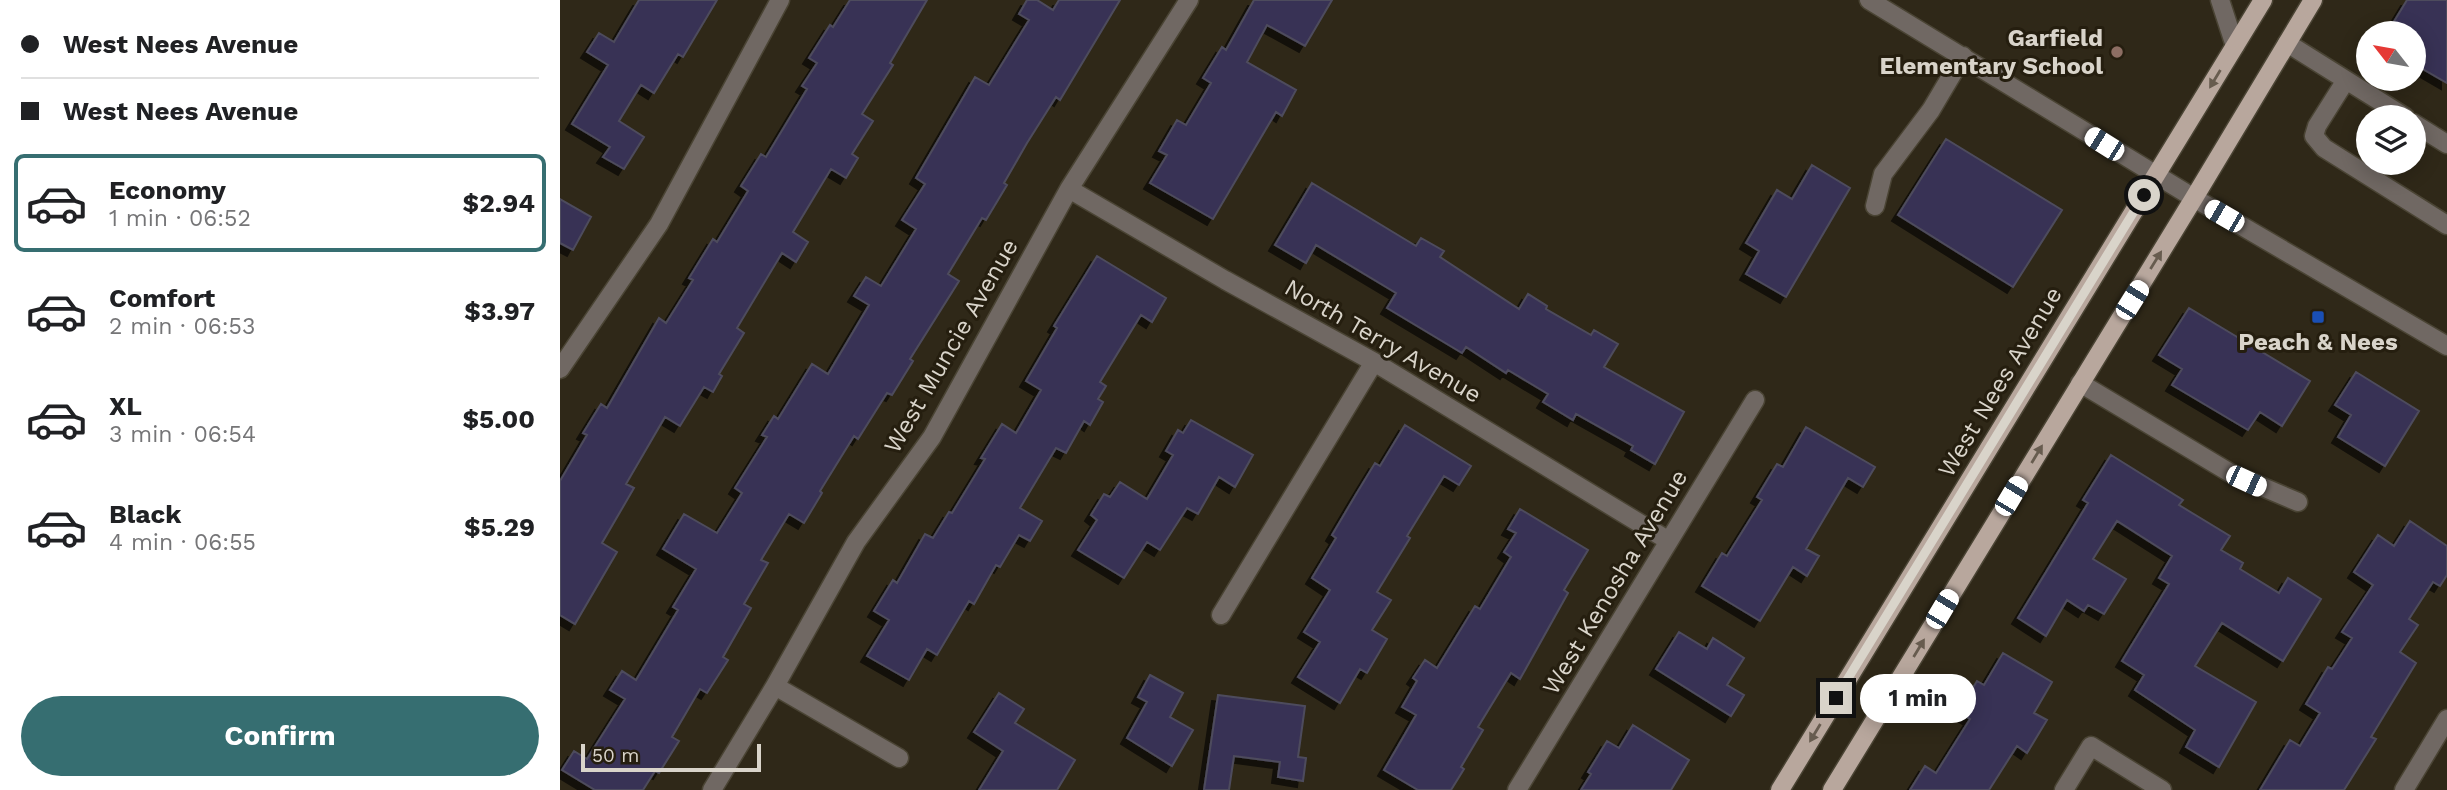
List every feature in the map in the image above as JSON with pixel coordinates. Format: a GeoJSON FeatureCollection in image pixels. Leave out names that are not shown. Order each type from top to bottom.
{"type":"FeatureCollection","features":[{"type":"Feature","properties":{"kind":"main road","name":"West Nees Avenue"},"geometry":{"type":"LineString","coordinates":[[1780,790],[2263,0]]}},
{"type":"Feature","properties":{"kind":"main road"},"geometry":{"type":"LineString","coordinates":[[1832,790],[2313,0]]}},
{"type":"Feature","properties":{"kind":"street"},"geometry":{"type":"LineString","coordinates":[[560,369],[659,224],[780,0]]}},
{"type":"Feature","properties":{"kind":"street","name":"West Muncie Avenue"},"geometry":{"type":"LineString","coordinates":[[712,790],[775,686],[856,542],[932,437],[1069,189],[1189,0]]}},
{"type":"Feature","properties":{"kind":"street"},"geometry":{"type":"LineString","coordinates":[[1869,0],[2194,198],[2447,346]]}},
{"type":"Feature","properties":{"kind":"street"},"geometry":{"type":"LineString","coordinates":[[2220,0],[2235,46]]}},
{"type":"Feature","properties":{"kind":"street"},"geometry":{"type":"LineString","coordinates":[[2287,43],[2386,105]]}},
{"type":"Feature","properties":{"kind":"street"},"geometry":{"type":"LineString","coordinates":[[1875,206],[1883,174],[1931,110],[1963,56]]}},
{"type":"Feature","properties":{"kind":"street"},"geometry":{"type":"LineString","coordinates":[[2346,80],[2317,125],[2314,136],[2324,148],[2447,225]]}},
{"type":"Feature","properties":{"kind":"street"},"geometry":{"type":"LineString","coordinates":[[2426,131],[2447,144]]}},
{"type":"Feature","properties":{"kind":"street","name":"North Terry Avenue"},"geometry":{"type":"LineString","coordinates":[[1069,189],[1374,362],[1669,541]]}},
{"type":"Feature","properties":{"kind":"street"},"geometry":{"type":"LineString","coordinates":[[1221,615],[1374,362]]}},
{"type":"Feature","properties":{"kind":"street"},"geometry":{"type":"LineString","coordinates":[[2080,383],[2232,474],[2298,502]]}},
{"type":"Feature","properties":{"kind":"street","name":"West Kenosha Avenue"},"geometry":{"type":"LineString","coordinates":[[1517,790],[1755,400]]}},
{"type":"Feature","properties":{"kind":"street"},"geometry":{"type":"LineString","coordinates":[[775,686],[899,758]]}},
{"type":"Feature","properties":{"kind":"street"},"geometry":{"type":"LineString","coordinates":[[2404,790],[2447,719]]}},
{"type":"Feature","properties":{"kind":"street"},"geometry":{"type":"LineString","coordinates":[[2064,790],[2091,746],[2162,790]]}},
{"type":"Feature","properties":{"kind":"building"},"geometry":{"type":"Polygon","coordinates":[[[639,0],[717,0],[683,57],[678,54],[654,93],[641,85],[619,121],[644,137],[624,169],[603,157],[610,147],[572,124],[608,65],[587,52],[599,33],[614,42],[639,0]]]}},
{"type":"Feature","properties":{"kind":"building"},"geometry":{"type":"Polygon","coordinates":[[[850,0],[927,0],[890,63],[893,65],[862,114],[873,121],[852,154],[858,158],[846,178],[831,169],[793,232],[808,242],[796,262],[782,253],[737,328],[744,333],[719,374],[722,376],[713,392],[704,387],[680,426],[665,417],[626,484],[634,488],[602,543],[617,552],[575,624],[560,615],[560,481],[587,435],[583,433],[601,404],[607,408],[659,318],[666,323],[693,280],[689,278],[713,239],[717,242],[748,191],[741,186],[761,154],[766,157],[807,89],[802,86],[817,63],[809,58],[850,0]]]}},
{"type":"Feature","properties":{"kind":"building"},"geometry":{"type":"Polygon","coordinates":[[[1027,0],[1037,0],[1053,10],[1059,0],[1120,0],[1060,100],[1056,97],[1027,143],[986,220],[982,218],[948,274],[959,281],[910,359],[913,361],[892,395],[887,393],[858,439],[854,436],[804,523],[789,514],[761,560],[768,563],[744,604],[751,608],[723,657],[728,660],[707,693],[700,689],[672,737],[679,741],[659,773],[655,771],[643,790],[595,790],[562,770],[574,751],[587,759],[625,699],[610,690],[622,671],[636,680],[678,610],[673,607],[696,569],[663,549],[684,514],[717,533],[742,493],[735,488],[767,437],[762,435],[774,416],[778,419],[812,364],[828,374],[869,305],[854,296],[866,277],[881,286],[916,229],[902,220],[925,184],[916,178],[975,77],[989,85],[1029,20],[1019,14],[1027,0]]]}},
{"type":"Feature","properties":{"kind":"building"},"geometry":{"type":"Polygon","coordinates":[[[1254,0],[1332,0],[1305,46],[1267,25],[1247,62],[1296,90],[1282,116],[1276,112],[1213,219],[1150,183],[1167,155],[1159,151],[1177,120],[1186,125],[1211,83],[1203,78],[1222,47],[1226,50],[1254,0]]]}},
{"type":"Feature","properties":{"kind":"building"},"geometry":{"type":"Polygon","coordinates":[[[2407,0],[2447,0],[2447,83],[2426,71],[2426,21],[2394,21],[2407,0]]]}},
{"type":"Feature","properties":{"kind":"building"},"geometry":{"type":"Polygon","coordinates":[[[1946,139],[2062,210],[2013,287],[1898,215],[1946,139]]]}},
{"type":"Feature","properties":{"kind":"building"},"geometry":{"type":"Polygon","coordinates":[[[1812,165],[1850,188],[1786,297],[1746,274],[1759,251],[1746,243],[1777,190],[1792,199],[1812,165]]]}},
{"type":"Feature","properties":{"kind":"building"},"geometry":{"type":"Polygon","coordinates":[[[1312,183],[1416,246],[1421,238],[1444,251],[1440,257],[1519,309],[1528,294],[1547,306],[1546,309],[1591,335],[1594,330],[1618,344],[1604,367],[1684,412],[1655,464],[1631,450],[1633,446],[1576,414],[1573,420],[1543,402],[1548,394],[1508,370],[1506,373],[1466,347],[1462,353],[1387,308],[1396,293],[1316,245],[1306,263],[1275,245],[1312,183]]]}},
{"type":"Feature","properties":{"kind":"building"},"geometry":{"type":"Polygon","coordinates":[[[560,199],[591,217],[573,250],[560,243],[560,199]]]}},
{"type":"Feature","properties":{"kind":"building"},"geometry":{"type":"Polygon","coordinates":[[[1097,256],[1166,298],[1152,322],[1141,315],[1100,382],[1106,386],[1098,399],[1103,402],[1090,425],[1084,421],[1066,453],[1056,448],[1020,508],[1042,521],[1030,541],[1019,535],[1000,567],[996,565],[974,604],[969,601],[937,655],[927,649],[909,680],[867,656],[889,620],[874,611],[893,580],[897,583],[925,534],[933,538],[949,512],[952,513],[985,459],[981,458],[1002,424],[1016,433],[1041,390],[1026,381],[1057,328],[1054,326],[1097,256]]]}},
{"type":"Feature","properties":{"kind":"building"},"geometry":{"type":"Polygon","coordinates":[[[2189,308],[2310,381],[2282,426],[2260,412],[2248,430],[2172,385],[2182,369],[2159,355],[2189,308]]]}},
{"type":"Feature","properties":{"kind":"building"},"geometry":{"type":"Polygon","coordinates":[[[2356,372],[2419,411],[2385,466],[2338,437],[2351,415],[2335,405],[2356,372]]]}},
{"type":"Feature","properties":{"kind":"building"},"geometry":{"type":"Polygon","coordinates":[[[1191,420],[1253,455],[1235,487],[1219,477],[1198,514],[1187,508],[1160,550],[1147,542],[1124,578],[1078,550],[1097,520],[1091,515],[1104,494],[1110,497],[1120,482],[1147,499],[1173,455],[1166,451],[1178,430],[1183,433],[1191,420]]]}},
{"type":"Feature","properties":{"kind":"building"},"geometry":{"type":"Polygon","coordinates":[[[1405,425],[1471,466],[1459,485],[1444,476],[1407,536],[1410,538],[1377,592],[1391,600],[1372,630],[1387,639],[1367,673],[1360,669],[1340,703],[1298,677],[1320,642],[1304,632],[1330,590],[1312,578],[1336,538],[1332,535],[1375,463],[1380,466],[1405,425]]]}},
{"type":"Feature","properties":{"kind":"building"},"geometry":{"type":"Polygon","coordinates":[[[1806,427],[1875,467],[1863,487],[1848,478],[1806,549],[1819,556],[1807,576],[1793,567],[1760,621],[1702,586],[1722,553],[1727,556],[1762,500],[1757,497],[1777,464],[1783,467],[1806,427]]]}},
{"type":"Feature","properties":{"kind":"building"},"geometry":{"type":"Polygon","coordinates":[[[2111,455],[2183,500],[2179,505],[2230,536],[2221,550],[2243,563],[2240,569],[2279,593],[2288,578],[2321,599],[2283,661],[2222,623],[2195,666],[2256,702],[2219,767],[2186,747],[2195,730],[2135,690],[2144,675],[2122,661],[2169,584],[2159,578],[2172,556],[2117,521],[2093,559],[2126,579],[2104,614],[2088,605],[2084,611],[2067,600],[2046,636],[2018,618],[2088,503],[2083,500],[2111,455]]]}},
{"type":"Feature","properties":{"kind":"building"},"geometry":{"type":"Polygon","coordinates":[[[1520,509],[1588,550],[1564,590],[1568,593],[1520,679],[1511,673],[1478,727],[1483,730],[1451,790],[1418,790],[1384,770],[1416,715],[1402,707],[1417,681],[1413,678],[1425,660],[1437,668],[1475,606],[1480,609],[1511,557],[1504,552],[1516,533],[1508,529],[1520,509]]]}},
{"type":"Feature","properties":{"kind":"building"},"geometry":{"type":"Polygon","coordinates":[[[2410,521],[2447,546],[2447,575],[2440,586],[2433,582],[2409,619],[2418,625],[2400,652],[2416,663],[2371,737],[2376,739],[2344,790],[2260,790],[2290,740],[2300,746],[2320,713],[2306,704],[2328,667],[2332,669],[2352,638],[2342,632],[2373,585],[2354,572],[2378,535],[2394,546],[2410,521]]]}},
{"type":"Feature","properties":{"kind":"building"},"geometry":{"type":"Polygon","coordinates":[[[1679,632],[1707,649],[1713,638],[1744,658],[1727,685],[1744,695],[1731,716],[1656,669],[1679,632]]]}},
{"type":"Feature","properties":{"kind":"building"},"geometry":{"type":"Polygon","coordinates":[[[2003,653],[2052,682],[2034,713],[2047,720],[2027,753],[2017,746],[1989,790],[1910,790],[1925,766],[1936,773],[1970,719],[1958,712],[1977,681],[1984,685],[2003,653]]]}},
{"type":"Feature","properties":{"kind":"building"},"geometry":{"type":"Polygon","coordinates":[[[1150,675],[1183,693],[1170,717],[1193,730],[1172,766],[1127,738],[1147,702],[1138,697],[1150,675]]]}},
{"type":"Feature","properties":{"kind":"building"},"geometry":{"type":"Polygon","coordinates":[[[999,693],[1024,709],[1015,723],[1075,760],[1057,790],[979,790],[1003,751],[974,732],[999,693]]]}},
{"type":"Feature","properties":{"kind":"building"},"geometry":{"type":"Polygon","coordinates":[[[1218,695],[1305,706],[1298,757],[1306,758],[1303,781],[1278,777],[1280,762],[1234,756],[1229,790],[1204,790],[1218,695]]]}},
{"type":"Feature","properties":{"kind":"building"},"geometry":{"type":"Polygon","coordinates":[[[1633,725],[1689,760],[1671,790],[1581,790],[1591,774],[1588,772],[1607,741],[1619,748],[1633,725]]]}},
{"type":"Feature","properties":{"kind":"place","name":"Garfield Elementary School"},"geometry":{"type":"Point","coordinates":[2117,52]}},
{"type":"Feature","properties":{"kind":"place","name":"Peach & Nees"},"geometry":{"type":"Point","coordinates":[2318,317]}},
{"type":"Feature","properties":{"kind":"route"},"geometry":{"type":"LineString","coordinates":[[1836,698],[2144,195]]}}]}
